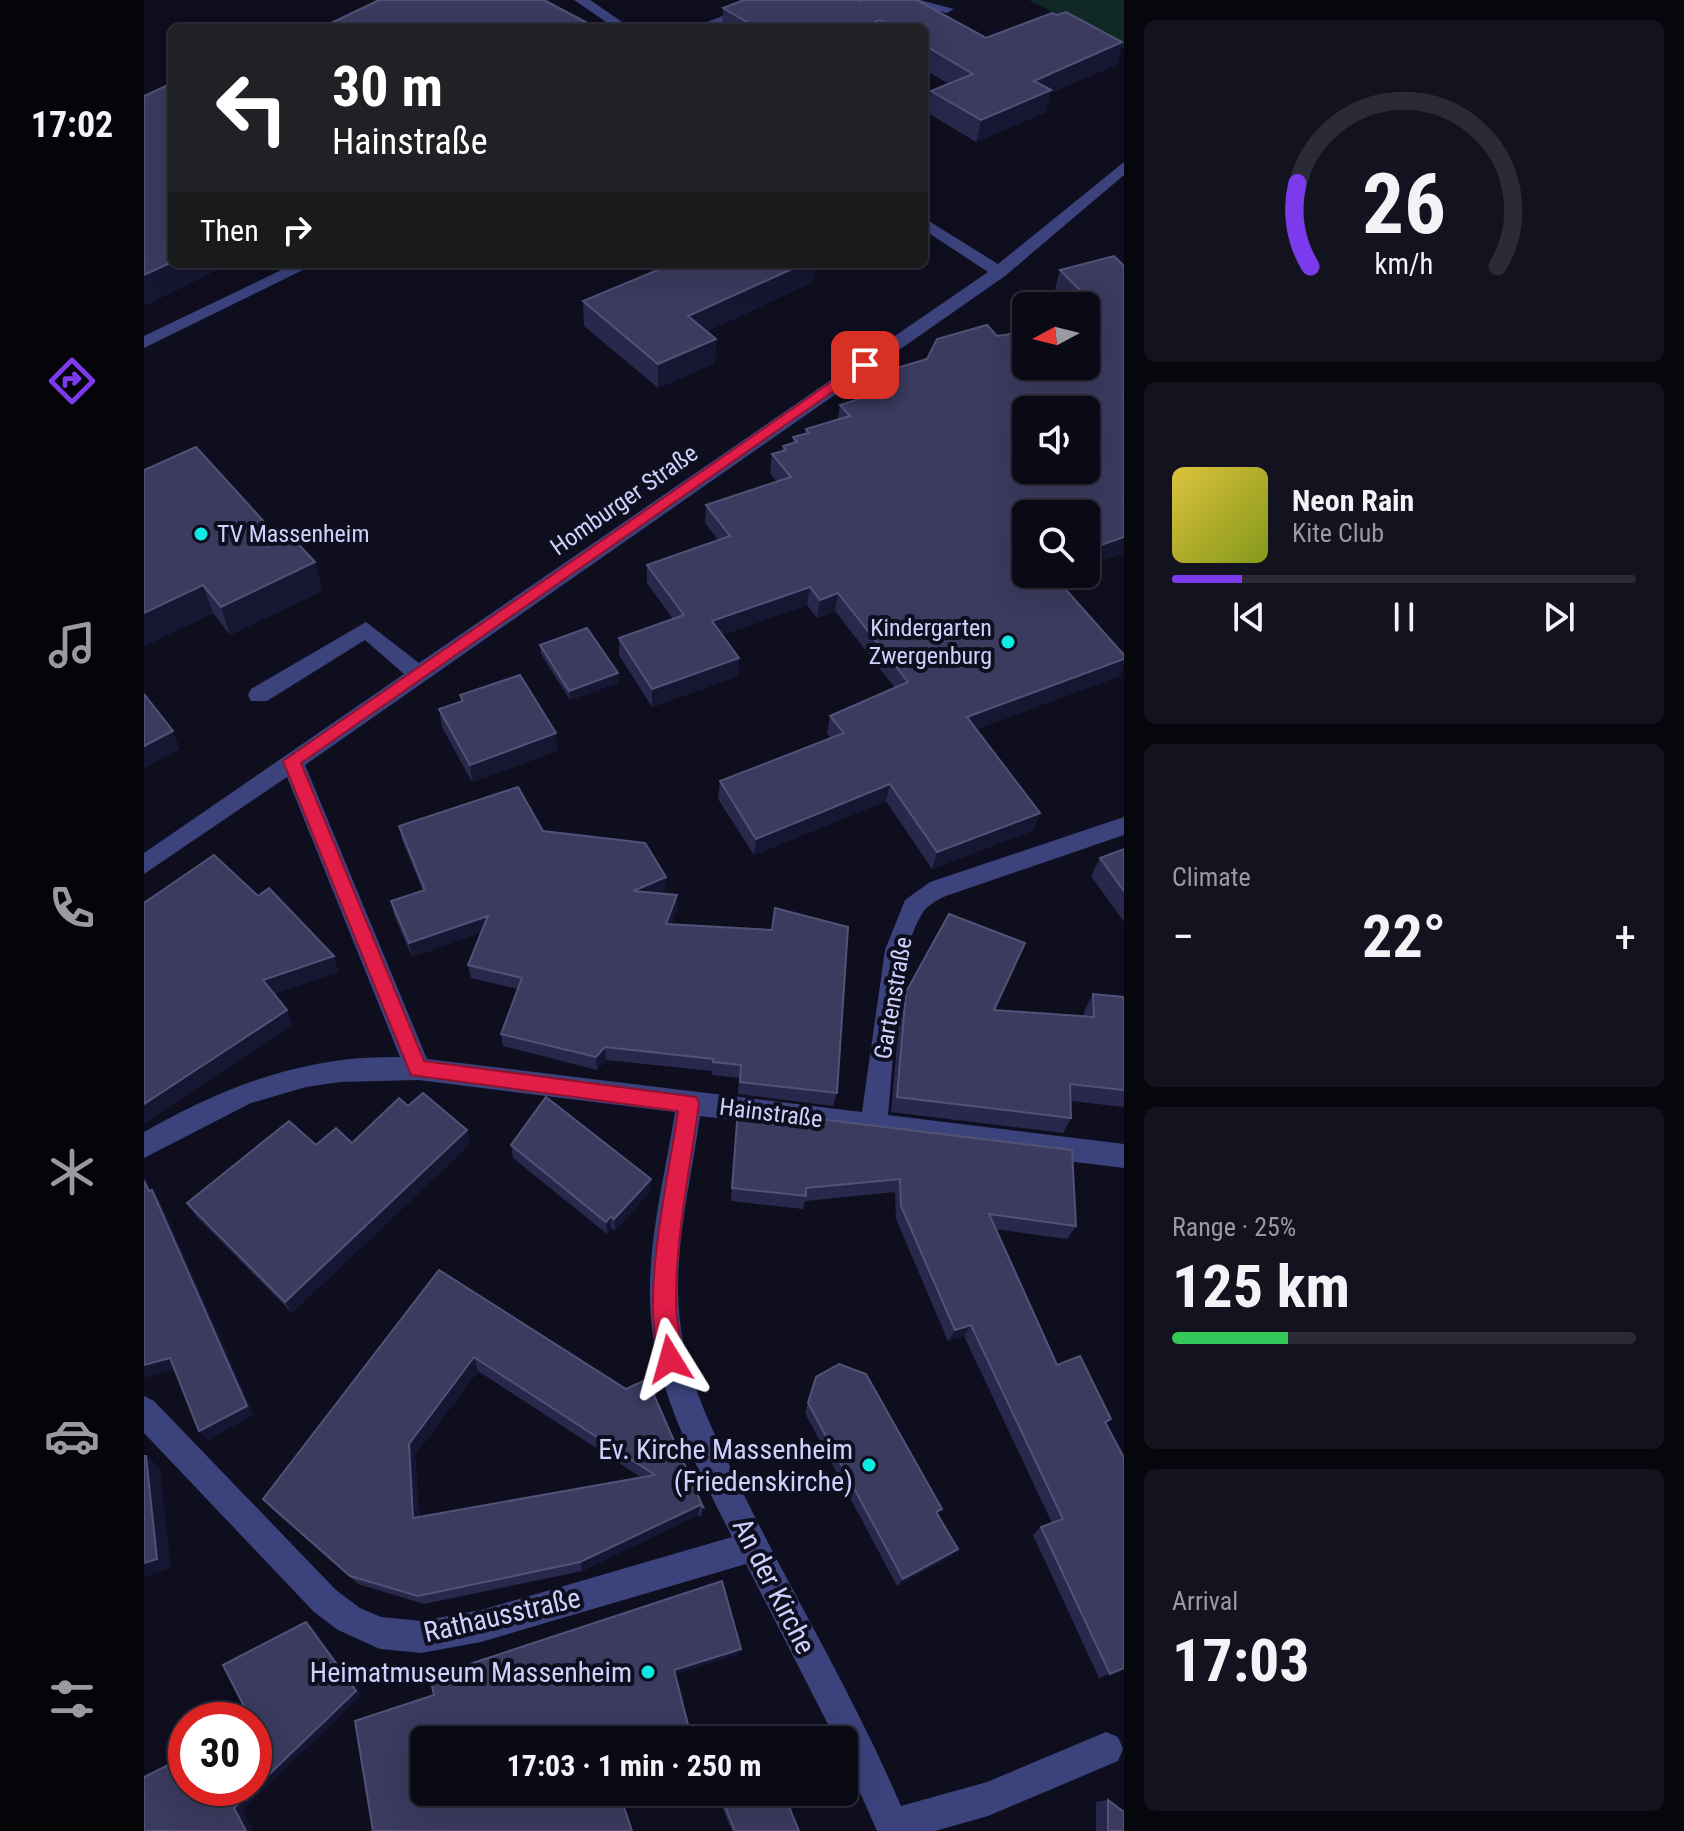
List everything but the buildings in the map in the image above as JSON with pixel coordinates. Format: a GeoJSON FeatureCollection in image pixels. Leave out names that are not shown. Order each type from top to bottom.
{"type":"FeatureCollection","features":[{"type":"Feature","properties":{"kind":"street"},"geometry":{"type":"LineString","coordinates":[[581,0],[618,24]]}},
{"type":"Feature","properties":{"kind":"street"},"geometry":{"type":"LineString","coordinates":[[709,24],[778,0]]}},
{"type":"Feature","properties":{"kind":"street"},"geometry":{"type":"LineString","coordinates":[[898,0],[947,9]]}},
{"type":"Feature","properties":{"kind":"street","name":"Homburger Straße"},"geometry":{"type":"LineString","coordinates":[[144,865],[999,272],[1124,167]]}},
{"type":"Feature","properties":{"kind":"street"},"geometry":{"type":"LineString","coordinates":[[1105,184],[1124,195]]}},
{"type":"Feature","properties":{"kind":"street"},"geometry":{"type":"LineString","coordinates":[[928,226],[999,272]]}},
{"type":"Feature","properties":{"kind":"street"},"geometry":{"type":"LineString","coordinates":[[144,343],[299,268]]}},
{"type":"Feature","properties":{"kind":"street"},"geometry":{"type":"LineString","coordinates":[[259,695],[366,629],[418,674]]}},
{"type":"Feature","properties":{"kind":"street"},"geometry":{"type":"LineString","coordinates":[[292,761],[418,1069]]}},
{"type":"Feature","properties":{"kind":"street","name":"Gartenstraße"},"geometry":{"type":"LineString","coordinates":[[874,1126],[890,989],[907,918],[915,904],[938,889],[1124,826]]}},
{"type":"Feature","properties":{"kind":"street","name":"Hainstraße"},"geometry":{"type":"LineString","coordinates":[[144,1146],[230,1098],[274,1081],[305,1073],[369,1066],[418,1069],[1124,1156]]}},
{"type":"Feature","properties":{"kind":"street","name":"An der Kirche"},"geometry":{"type":"LineString","coordinates":[[689,1103],[665,1276],[668,1345],[683,1397],[752,1547],[843,1721],[893,1829],[988,1799],[1106,1749]]}},
{"type":"Feature","properties":{"kind":"street","name":"Rathausstraße"},"geometry":{"type":"LineString","coordinates":[[144,1411],[325,1601],[349,1619],[380,1633],[421,1637],[481,1626],[752,1547]]}},
{"type":"Feature","properties":{"kind":"green space"},"geometry":{"type":"Polygon","coordinates":[[[1029,0],[1124,0],[1124,48],[1029,0]]]}},
{"type":"Feature","properties":{"kind":"place","name":"TV Massenheim"},"geometry":{"type":"Point","coordinates":[201,534]}},
{"type":"Feature","properties":{"kind":"place","name":"Kindergarten Zwergenburg"},"geometry":{"type":"Point","coordinates":[1008,642]}},
{"type":"Feature","properties":{"kind":"place","name":"Ev. Kirche Massenheim (Friedenskirche)"},"geometry":{"type":"Point","coordinates":[869,1465]}},
{"type":"Feature","properties":{"kind":"place","name":"Heimatmuseum Massenheim"},"geometry":{"type":"Point","coordinates":[648,1672]}},
{"type":"Feature","properties":{"kind":"route"},"geometry":{"type":"LineString","coordinates":[[670,1359],[665,1318],[665,1276],[689,1103],[418,1069],[292,761],[865,365]]}}]}
